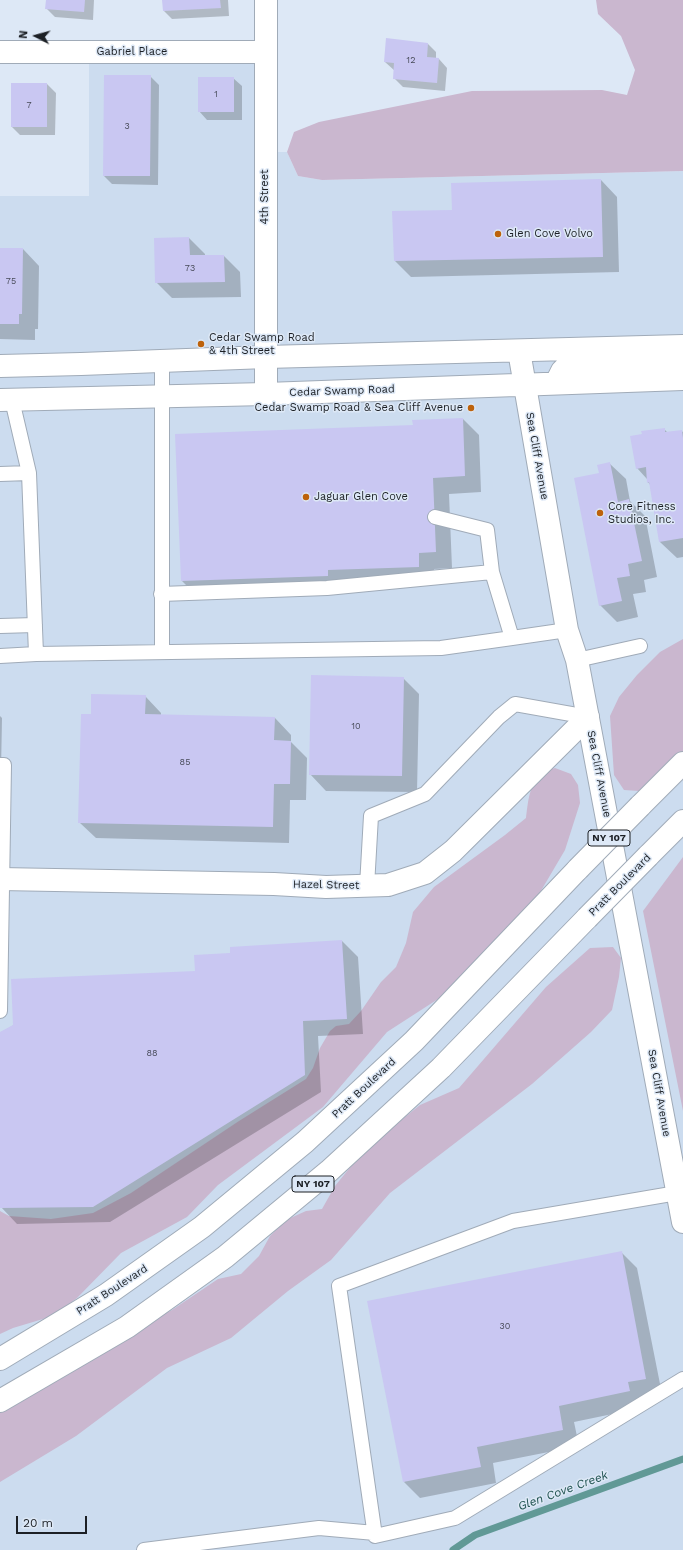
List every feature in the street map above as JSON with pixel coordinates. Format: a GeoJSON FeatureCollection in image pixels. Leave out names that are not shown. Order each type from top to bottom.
{"type":"FeatureCollection","features":[{"type":"Feature","properties":{"kind":"main road","name":"4th Street"},"geometry":{"type":"LineString","coordinates":[[266,0],[266,394]]}},
{"type":"Feature","properties":{"kind":"main road","name":"Gabriel Place"},"geometry":{"type":"LineString","coordinates":[[0,52],[265,52]]}},
{"type":"Feature","properties":{"kind":"main road"},"geometry":{"type":"LineString","coordinates":[[0,366],[266,357],[683,346]]}},
{"type":"Feature","properties":{"kind":"main road","name":"Sea Cliff Avenue"},"geometry":{"type":"LineString","coordinates":[[519,351],[567,630],[577,660],[683,1222]]}},
{"type":"Feature","properties":{"kind":"main road"},"geometry":{"type":"LineString","coordinates":[[556,383],[562,371],[567,366],[683,363]]}},
{"type":"Feature","properties":{"kind":"main road","name":"Cedar Swamp Road"},"geometry":{"type":"LineString","coordinates":[[6,400],[266,394],[683,379]]}},
{"type":"Feature","properties":{"kind":"main road","name":"Hazel Street"},"geometry":{"type":"LineString","coordinates":[[2,879],[274,884],[326,887],[388,885],[425,873],[453,851],[588,717]]}},
{"type":"Feature","properties":{"kind":"main road","name":"Pratt Boulevard"},"geometry":{"type":"LineString","coordinates":[[0,1359],[112,1291],[202,1227],[305,1142],[414,1041],[578,869],[683,763]]}},
{"type":"Feature","properties":{"kind":"main road","name":"Pratt Boulevard"},"geometry":{"type":"LineString","coordinates":[[0,1401],[127,1327],[225,1257],[329,1171],[441,1068],[586,918],[683,821]]}},
{"type":"Feature","properties":{"kind":"lane"},"geometry":{"type":"LineString","coordinates":[[162,361],[162,652]]}},
{"type":"Feature","properties":{"kind":"lane"},"geometry":{"type":"LineString","coordinates":[[6,400],[29,473],[36,654]]}},
{"type":"Feature","properties":{"kind":"lane"},"geometry":{"type":"LineString","coordinates":[[0,474],[29,473]]}},
{"type":"Feature","properties":{"kind":"lane"},"geometry":{"type":"LineString","coordinates":[[435,517],[487,530],[492,572],[512,638]]}},
{"type":"Feature","properties":{"kind":"lane"},"geometry":{"type":"LineString","coordinates":[[162,594],[327,588],[492,572]]}},
{"type":"Feature","properties":{"kind":"lane"},"geometry":{"type":"LineString","coordinates":[[0,626],[35,624]]}},
{"type":"Feature","properties":{"kind":"lane"},"geometry":{"type":"LineString","coordinates":[[0,656],[36,654],[440,648],[567,630]]}},
{"type":"Feature","properties":{"kind":"lane"},"geometry":{"type":"LineString","coordinates":[[577,660],[640,646]]}},
{"type":"Feature","properties":{"kind":"lane"},"geometry":{"type":"LineString","coordinates":[[367,886],[372,816],[425,794],[499,718],[515,704],[588,717]]}},
{"type":"Feature","properties":{"kind":"lane"},"geometry":{"type":"LineString","coordinates":[[0,765],[4,765],[0,1011]]}},
{"type":"Feature","properties":{"kind":"lane"},"geometry":{"type":"LineString","coordinates":[[374,1533],[339,1286],[513,1220],[678,1193]]}},
{"type":"Feature","properties":{"kind":"lane"},"geometry":{"type":"LineString","coordinates":[[144,1550],[319,1528],[374,1533],[375,1536],[455,1518],[683,1379]]}},
{"type":"Feature","properties":{"kind":"shaded area"},"geometry":{"type":"Polygon","coordinates":[[[596,0],[683,0],[683,171],[322,180],[298,176],[287,152],[294,132],[319,122],[472,91],[602,90],[627,95],[635,70],[621,36],[598,14],[596,0]]]}},
{"type":"Feature","properties":{"kind":"shaded area"},"geometry":{"type":"Polygon","coordinates":[[[89,52],[265,52],[266,152],[287,152],[298,176],[322,180],[683,171],[683,1550],[0,1550],[0,196],[89,196],[89,52]]]}},
{"type":"Feature","properties":{"kind":"shaded area"},"geometry":{"type":"Polygon","coordinates":[[[683,639],[683,753],[639,791],[624,790],[614,775],[610,716],[619,697],[637,675],[660,652],[683,639]]]}},
{"type":"Feature","properties":{"kind":"shaded area"},"geometry":{"type":"Polygon","coordinates":[[[555,768],[571,774],[578,785],[580,803],[565,850],[532,906],[452,990],[387,1032],[323,1107],[218,1185],[187,1217],[121,1253],[77,1298],[53,1316],[13,1328],[0,1334],[0,1211],[9,1216],[51,1219],[93,1213],[131,1193],[239,1121],[306,1079],[313,1068],[320,1048],[330,1031],[336,1026],[349,1024],[361,1011],[381,982],[396,967],[406,943],[413,912],[434,887],[526,818],[532,787],[538,777],[544,772],[555,768]]]}},
{"type":"Feature","properties":{"kind":"shaded area"},"geometry":{"type":"Polygon","coordinates":[[[683,857],[683,1111],[643,911],[683,857]]]}},
{"type":"Feature","properties":{"kind":"shaded area"},"geometry":{"type":"Polygon","coordinates":[[[613,947],[621,958],[619,977],[612,1010],[591,1032],[532,1084],[390,1193],[331,1260],[288,1291],[231,1338],[167,1368],[76,1436],[0,1482],[0,1408],[130,1332],[172,1310],[218,1279],[241,1274],[259,1256],[270,1236],[286,1220],[306,1211],[322,1209],[335,1186],[365,1149],[420,1105],[459,1088],[546,987],[590,948],[613,947]]]}},
{"type":"Feature","properties":{"kind":"building"},"geometry":{"type":"Polygon","coordinates":[[[46,0],[85,0],[84,12],[45,9],[46,0]]]}},
{"type":"Feature","properties":{"kind":"building"},"geometry":{"type":"Polygon","coordinates":[[[162,0],[220,0],[221,8],[163,11],[162,0]]]}},
{"type":"Feature","properties":{"kind":"building"},"geometry":{"type":"Polygon","coordinates":[[[386,38],[428,43],[427,57],[439,58],[437,83],[393,79],[394,63],[384,62],[386,38]]]}},
{"type":"Feature","properties":{"kind":"building"},"geometry":{"type":"Polygon","coordinates":[[[104,75],[151,75],[150,176],[103,176],[104,75]]]}},
{"type":"Feature","properties":{"kind":"building"},"geometry":{"type":"Polygon","coordinates":[[[198,77],[234,77],[234,112],[198,112],[198,77]]]}},
{"type":"Feature","properties":{"kind":"building"},"geometry":{"type":"Polygon","coordinates":[[[11,83],[47,83],[47,127],[11,127],[11,83]]]}},
{"type":"Feature","properties":{"kind":"building","name":"Glen Cove Volvo"},"geometry":{"type":"Polygon","coordinates":[[[601,179],[603,257],[394,261],[392,211],[452,210],[451,183],[601,179]]]}},
{"type":"Feature","properties":{"kind":"building"},"geometry":{"type":"Polygon","coordinates":[[[189,237],[190,255],[224,255],[225,282],[155,283],[154,238],[189,237]]]}},
{"type":"Feature","properties":{"kind":"building"},"geometry":{"type":"Polygon","coordinates":[[[0,248],[23,248],[22,314],[19,314],[19,324],[0,324],[0,248]]]}},
{"type":"Feature","properties":{"kind":"building","name":"Jaguar Glen Cove"},"geometry":{"type":"Polygon","coordinates":[[[463,418],[465,476],[433,478],[436,552],[419,553],[419,567],[328,570],[328,576],[181,581],[175,434],[413,425],[412,420],[463,418]]]}},
{"type":"Feature","properties":{"kind":"building"},"geometry":{"type":"Polygon","coordinates":[[[665,428],[665,432],[682,430],[683,538],[659,542],[649,482],[647,483],[646,467],[636,469],[630,436],[642,434],[641,431],[665,428]]]}},
{"type":"Feature","properties":{"kind":"building"},"geometry":{"type":"Polygon","coordinates":[[[610,462],[618,502],[629,499],[642,561],[628,564],[630,576],[617,578],[622,601],[599,606],[574,478],[599,473],[597,465],[610,462]]]}},
{"type":"Feature","properties":{"kind":"building"},"geometry":{"type":"Polygon","coordinates":[[[311,675],[404,677],[402,776],[309,775],[311,675]]]}},
{"type":"Feature","properties":{"kind":"building"},"geometry":{"type":"Polygon","coordinates":[[[91,694],[146,695],[145,714],[275,717],[274,740],[291,741],[290,784],[274,784],[273,827],[78,823],[81,714],[91,714],[91,694]]]}},
{"type":"Feature","properties":{"kind":"building"},"geometry":{"type":"Polygon","coordinates":[[[342,940],[347,1019],[303,1021],[305,1075],[93,1207],[0,1208],[0,1032],[13,1025],[11,979],[195,971],[194,955],[230,953],[230,947],[342,940]]]}},
{"type":"Feature","properties":{"kind":"building"},"geometry":{"type":"Polygon","coordinates":[[[622,1251],[646,1379],[628,1382],[630,1391],[559,1406],[563,1430],[477,1447],[481,1467],[403,1482],[367,1301],[622,1251]]]}},
{"type":"Feature","properties":{"kind":"waterway","name":"Glen Cove Creek"},"geometry":{"type":"LineString","coordinates":[[453,1550],[475,1535],[683,1459]]}},
{"type":"Feature","properties":{"kind":"place","name":"Glen Cove Volvo"},"geometry":{"type":"Point","coordinates":[498,234]}},
{"type":"Feature","properties":{"kind":"place","name":"Cedar Swamp Road & 4th Street"},"geometry":{"type":"Point","coordinates":[201,344]}},
{"type":"Feature","properties":{"kind":"place","name":"Cedar Swamp Road & Sea Cliff Avenue"},"geometry":{"type":"Point","coordinates":[471,408]}},
{"type":"Feature","properties":{"kind":"place","name":"Jaguar Glen Cove"},"geometry":{"type":"Point","coordinates":[306,497]}},
{"type":"Feature","properties":{"kind":"place","name":"Core Fitness Studios, Inc."},"geometry":{"type":"Point","coordinates":[600,513]}}]}
